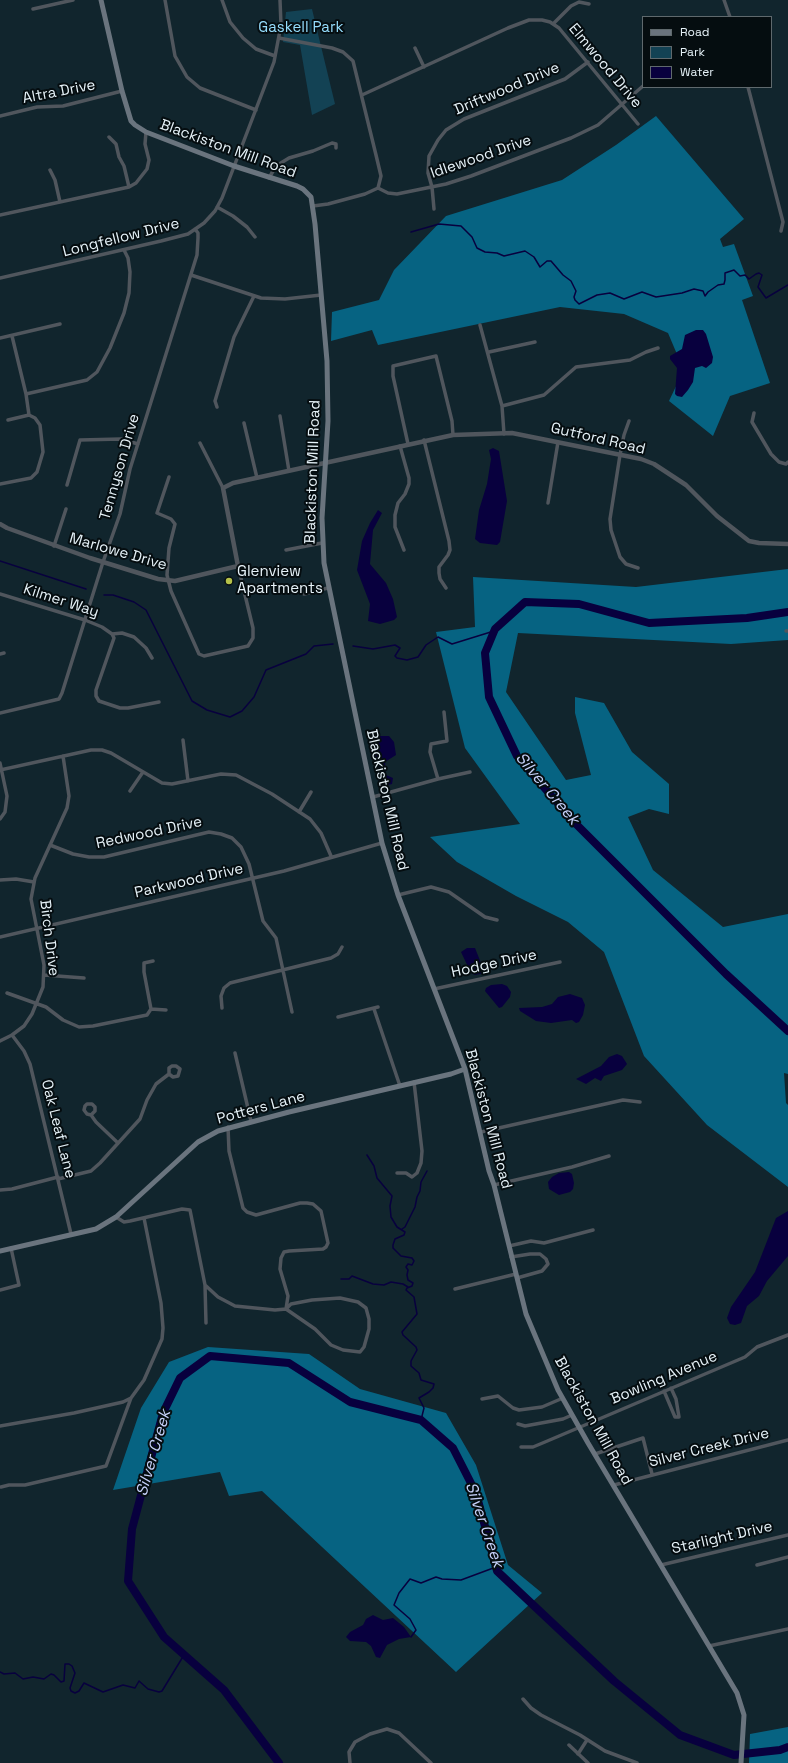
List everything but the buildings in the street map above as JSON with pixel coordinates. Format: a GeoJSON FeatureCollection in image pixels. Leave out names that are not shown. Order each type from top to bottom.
{"type":"FeatureCollection","features":[{"type":"Feature","properties":{"kind":"main road","name":"Blackiston Mill Road"},"geometry":{"type":"LineString","coordinates":[[101,0],[122,91],[132,122],[138,128],[234,166],[303,189],[311,197],[327,361],[328,421],[322,543],[328,588],[340,636],[382,843],[398,895],[465,1069],[489,1171],[494,1185],[526,1314],[544,1358],[572,1415],[737,1693],[743,1711],[744,1730],[741,1763]]}},
{"type":"Feature","properties":{"kind":"main road","name":"Potters Lane"},"geometry":{"type":"LineString","coordinates":[[0,1251],[96,1229],[116,1217],[198,1142],[228,1127],[465,1069]]}},
{"type":"Feature","properties":{"kind":"street"},"geometry":{"type":"LineString","coordinates":[[33,9],[73,0]]}},
{"type":"Feature","properties":{"kind":"street"},"geometry":{"type":"LineString","coordinates":[[165,0],[175,56],[187,77],[200,88],[256,110]]}},
{"type":"Feature","properties":{"kind":"street"},"geometry":{"type":"LineString","coordinates":[[222,0],[230,22],[243,38],[256,49],[275,56]]}},
{"type":"Feature","properties":{"kind":"street","name":"Longfellow Drive"},"geometry":{"type":"LineString","coordinates":[[0,278],[188,234],[204,223],[217,207],[256,110],[275,56],[280,38],[280,0]]}},
{"type":"Feature","properties":{"kind":"street"},"geometry":{"type":"LineString","coordinates":[[724,0],[730,16]]}},
{"type":"Feature","properties":{"kind":"street","name":"Elmwood Drive"},"geometry":{"type":"LineString","coordinates":[[553,24],[571,6],[579,2],[589,4]]}},
{"type":"Feature","properties":{"kind":"street","name":"Elmwood Drive"},"geometry":{"type":"LineString","coordinates":[[362,95],[529,20],[542,20],[553,24],[564,33],[638,124]]}},
{"type":"Feature","properties":{"kind":"street"},"geometry":{"type":"LineString","coordinates":[[280,38],[322,46],[343,52],[353,61],[380,176],[378,188],[365,194],[328,204],[313,206]]}},
{"type":"Feature","properties":{"kind":"street"},"geometry":{"type":"LineString","coordinates":[[415,48],[424,67]]}},
{"type":"Feature","properties":{"kind":"street","name":"Driftwood Drive"},"geometry":{"type":"LineString","coordinates":[[434,209],[432,187],[428,173],[430,156],[438,140],[446,130],[464,119],[565,79],[588,62]]}},
{"type":"Feature","properties":{"kind":"street","name":"Idlewood Drive"},"geometry":{"type":"LineString","coordinates":[[378,188],[388,193],[397,194],[432,187],[471,176],[571,138],[598,125],[642,87]]}},
{"type":"Feature","properties":{"kind":"street"},"geometry":{"type":"LineString","coordinates":[[748,88],[783,222],[781,231]]}},
{"type":"Feature","properties":{"kind":"street","name":"Altra Drive"},"geometry":{"type":"LineString","coordinates":[[0,116],[36,107],[63,106],[122,91]]}},
{"type":"Feature","properties":{"kind":"street"},"geometry":{"type":"LineString","coordinates":[[0,215],[129,187],[136,184],[147,169],[149,160],[146,144],[146,132]]}},
{"type":"Feature","properties":{"kind":"street"},"geometry":{"type":"LineString","coordinates":[[109,137],[116,144],[119,157],[124,166],[129,187]]}},
{"type":"Feature","properties":{"kind":"street"},"geometry":{"type":"LineString","coordinates":[[269,178],[276,166],[289,158],[313,152],[332,143],[336,144],[336,148]]}},
{"type":"Feature","properties":{"kind":"street"},"geometry":{"type":"LineString","coordinates":[[50,170],[55,180],[60,202]]}},
{"type":"Feature","properties":{"kind":"street"},"geometry":{"type":"LineString","coordinates":[[217,207],[248,227],[255,237]]}},
{"type":"Feature","properties":{"kind":"street","name":"Tennyson Drive"},"geometry":{"type":"LineString","coordinates":[[0,713],[59,699],[102,562],[120,514],[138,444],[197,255],[198,233],[195,229]]}},
{"type":"Feature","properties":{"kind":"street"},"geometry":{"type":"LineString","coordinates":[[26,394],[88,380],[97,372],[110,348],[124,313],[129,293],[130,272],[128,258],[124,250]]}},
{"type":"Feature","properties":{"kind":"street"},"geometry":{"type":"LineString","coordinates":[[191,275],[254,296],[269,299],[321,295]]}},
{"type":"Feature","properties":{"kind":"street"},"geometry":{"type":"LineString","coordinates":[[217,407],[215,400],[234,337],[254,296]]}},
{"type":"Feature","properties":{"kind":"street"},"geometry":{"type":"LineString","coordinates":[[0,338],[60,324]]}},
{"type":"Feature","properties":{"kind":"street"},"geometry":{"type":"LineString","coordinates":[[480,325],[502,406],[504,434]]}},
{"type":"Feature","properties":{"kind":"street"},"geometry":{"type":"LineString","coordinates":[[12,336],[26,394],[29,415]]}},
{"type":"Feature","properties":{"kind":"street"},"geometry":{"type":"LineString","coordinates":[[488,352],[535,342]]}},
{"type":"Feature","properties":{"kind":"street"},"geometry":{"type":"LineString","coordinates":[[502,406],[544,395],[576,367],[630,360],[658,348]]}},
{"type":"Feature","properties":{"kind":"street"},"geometry":{"type":"LineString","coordinates":[[408,444],[392,376],[393,366],[436,356],[452,421],[453,434]]}},
{"type":"Feature","properties":{"kind":"street"},"geometry":{"type":"LineString","coordinates":[[754,413],[752,422],[771,454],[779,462],[786,464],[788,462]]}},
{"type":"Feature","properties":{"kind":"street"},"geometry":{"type":"LineString","coordinates":[[0,484],[31,478],[37,472],[43,452],[40,425],[35,418],[29,415],[8,420]]}},
{"type":"Feature","properties":{"kind":"street"},"geometry":{"type":"LineString","coordinates":[[280,416],[289,471]]}},
{"type":"Feature","properties":{"kind":"street"},"geometry":{"type":"LineString","coordinates":[[629,421],[624,435],[620,455],[610,519],[611,530],[620,557],[626,564],[638,568]]}},
{"type":"Feature","properties":{"kind":"street"},"geometry":{"type":"LineString","coordinates":[[244,424],[257,478]]}},
{"type":"Feature","properties":{"kind":"street","name":"Gutford Road"},"geometry":{"type":"LineString","coordinates":[[326,463],[453,434],[504,434],[531,436],[641,459],[664,469],[686,485],[717,516],[749,541],[759,543],[788,544]]}},
{"type":"Feature","properties":{"kind":"street"},"geometry":{"type":"LineString","coordinates":[[67,485],[80,440],[121,439],[138,444]]}},
{"type":"Feature","properties":{"kind":"street"},"geometry":{"type":"LineString","coordinates":[[424,440],[449,541],[450,550],[439,567],[440,579],[446,588]]}},
{"type":"Feature","properties":{"kind":"street"},"geometry":{"type":"LineString","coordinates":[[548,503],[558,442]]}},
{"type":"Feature","properties":{"kind":"street"},"geometry":{"type":"LineString","coordinates":[[169,477],[157,513],[171,519],[175,524],[166,566],[171,591],[200,654],[208,656],[248,646],[253,638],[254,628],[238,566],[223,488],[200,443]]}},
{"type":"Feature","properties":{"kind":"street"},"geometry":{"type":"LineString","coordinates":[[400,446],[409,478],[409,484],[398,503],[395,515],[395,527],[404,550]]}},
{"type":"Feature","properties":{"kind":"street"},"geometry":{"type":"LineString","coordinates":[[223,488],[233,483],[326,463]]}},
{"type":"Feature","properties":{"kind":"street"},"geometry":{"type":"LineString","coordinates":[[54,546],[66,509]]}},
{"type":"Feature","properties":{"kind":"street","name":"Marlowe Drive"},"geometry":{"type":"LineString","coordinates":[[0,524],[54,546],[158,579],[176,581],[238,566]]}},
{"type":"Feature","properties":{"kind":"street"},"geometry":{"type":"LineString","coordinates":[[286,550],[322,543]]}},
{"type":"Feature","properties":{"kind":"street"},"geometry":{"type":"LineString","coordinates":[[304,594],[328,588]]}},
{"type":"Feature","properties":{"kind":"street","name":"Kilmer Way"},"geometry":{"type":"LineString","coordinates":[[0,594],[85,620],[102,627],[112,634],[114,638],[96,690],[96,696],[99,701],[120,708],[133,708],[159,702]]}},
{"type":"Feature","properties":{"kind":"street","name":"Kilmer Way"},"geometry":{"type":"LineString","coordinates":[[112,634],[122,633],[134,637],[146,648],[152,658]]}},
{"type":"Feature","properties":{"kind":"street"},"geometry":{"type":"LineString","coordinates":[[438,779],[430,752],[431,744],[447,741],[444,712]]}},
{"type":"Feature","properties":{"kind":"street"},"geometry":{"type":"LineString","coordinates":[[183,740],[188,781]]}},
{"type":"Feature","properties":{"kind":"street"},"geometry":{"type":"LineString","coordinates":[[1,769],[91,750],[102,750],[111,753],[162,783],[172,784],[221,774],[236,775],[272,794],[310,819],[321,833],[332,856]]}},
{"type":"Feature","properties":{"kind":"street","name":"Birch Drive"},"geometry":{"type":"LineString","coordinates":[[0,1041],[12,1035],[24,1026],[37,1004],[43,986],[44,965],[31,899],[34,882],[67,808],[69,796],[63,756]]}},
{"type":"Feature","properties":{"kind":"street"},"geometry":{"type":"LineString","coordinates":[[0,763],[7,796],[6,812],[0,819]]}},
{"type":"Feature","properties":{"kind":"street"},"geometry":{"type":"LineString","coordinates":[[130,791],[143,772]]}},
{"type":"Feature","properties":{"kind":"street"},"geometry":{"type":"LineString","coordinates":[[372,797],[470,772]]}},
{"type":"Feature","properties":{"kind":"street"},"geometry":{"type":"LineString","coordinates":[[299,812],[311,792]]}},
{"type":"Feature","properties":{"kind":"street","name":"Redwood Drive"},"geometry":{"type":"LineString","coordinates":[[50,845],[73,854],[90,857],[104,857],[209,832],[232,838],[241,847],[250,864],[263,921],[276,938],[292,1012]]}},
{"type":"Feature","properties":{"kind":"street","name":"Parkwood Drive"},"geometry":{"type":"LineString","coordinates":[[0,937],[253,879],[382,843]]}},
{"type":"Feature","properties":{"kind":"street"},"geometry":{"type":"LineString","coordinates":[[0,880],[16,879],[34,882]]}},
{"type":"Feature","properties":{"kind":"street"},"geometry":{"type":"LineString","coordinates":[[398,895],[431,887],[450,892],[485,917],[497,920]]}},
{"type":"Feature","properties":{"kind":"street"},"geometry":{"type":"LineString","coordinates":[[222,1008],[221,996],[224,988],[230,983],[331,958],[338,954],[342,947]]}},
{"type":"Feature","properties":{"kind":"street"},"geometry":{"type":"LineString","coordinates":[[7,993],[46,1007],[63,1020],[79,1027],[93,1026],[147,1015],[150,1009],[144,972],[144,962],[153,961]]}},
{"type":"Feature","properties":{"kind":"street","name":"Hodge Drive"},"geometry":{"type":"LineString","coordinates":[[434,989],[560,962]]}},
{"type":"Feature","properties":{"kind":"street"},"geometry":{"type":"LineString","coordinates":[[44,974],[84,978]]}},
{"type":"Feature","properties":{"kind":"street"},"geometry":{"type":"LineString","coordinates":[[338,1017],[378,1007]]}},
{"type":"Feature","properties":{"kind":"street"},"geometry":{"type":"LineString","coordinates":[[150,1009],[166,1010]]}},
{"type":"Feature","properties":{"kind":"street"},"geometry":{"type":"LineString","coordinates":[[374,1009],[400,1086]]}},
{"type":"Feature","properties":{"kind":"street","name":"Oak Leaf Lane"},"geometry":{"type":"LineString","coordinates":[[12,1035],[24,1051],[30,1064],[71,1234]]}},
{"type":"Feature","properties":{"kind":"street"},"geometry":{"type":"LineString","coordinates":[[235,1053],[251,1122]]}},
{"type":"Feature","properties":{"kind":"street"},"geometry":{"type":"LineString","coordinates":[[0,1190],[12,1189],[91,1171],[140,1119],[152,1089],[169,1074]]}},
{"type":"Feature","properties":{"kind":"street"},"geometry":{"type":"LineString","coordinates":[[397,1173],[406,1173],[412,1177],[417,1173],[421,1163],[422,1151],[414,1082]]}},
{"type":"Feature","properties":{"kind":"street"},"geometry":{"type":"LineString","coordinates":[[481,1132],[623,1100],[640,1102]]}},
{"type":"Feature","properties":{"kind":"street"},"geometry":{"type":"LineString","coordinates":[[91,1115],[96,1122],[118,1143]]}},
{"type":"Feature","properties":{"kind":"street"},"geometry":{"type":"LineString","coordinates":[[228,1127],[229,1151],[243,1208],[247,1212],[256,1215],[300,1203],[313,1204],[321,1211],[328,1243],[326,1247],[323,1249],[284,1252],[281,1258],[280,1269],[288,1296],[286,1309]]}},
{"type":"Feature","properties":{"kind":"street"},"geometry":{"type":"LineString","coordinates":[[494,1185],[572,1167],[609,1156]]}},
{"type":"Feature","properties":{"kind":"street"},"geometry":{"type":"LineString","coordinates":[[116,1217],[124,1222],[182,1209],[190,1210],[205,1285],[206,1323]]}},
{"type":"Feature","properties":{"kind":"street"},"geometry":{"type":"LineString","coordinates":[[1,1487],[34,1483],[106,1466],[131,1398],[144,1380],[162,1339],[161,1303],[144,1218]]}},
{"type":"Feature","properties":{"kind":"street"},"geometry":{"type":"LineString","coordinates":[[509,1246],[531,1241],[544,1243],[593,1230]]}},
{"type":"Feature","properties":{"kind":"street"},"geometry":{"type":"LineString","coordinates":[[0,1290],[19,1285],[11,1248]]}},
{"type":"Feature","properties":{"kind":"street"},"geometry":{"type":"LineString","coordinates":[[455,1289],[542,1271],[548,1264],[546,1259],[540,1254],[511,1257]]}},
{"type":"Feature","properties":{"kind":"street"},"geometry":{"type":"LineString","coordinates":[[205,1285],[218,1297],[235,1306],[274,1310],[286,1309],[315,1329],[331,1345],[343,1350],[360,1352],[364,1347],[369,1329],[369,1319],[366,1308],[358,1302],[340,1298],[312,1300],[290,1304],[286,1309]]}},
{"type":"Feature","properties":{"kind":"street","name":"Bowling Avenue"},"geometry":{"type":"LineString","coordinates":[[521,1447],[533,1447],[745,1356],[757,1347],[788,1335]]}},
{"type":"Feature","properties":{"kind":"street"},"geometry":{"type":"LineString","coordinates":[[664,1391],[676,1417],[679,1417],[671,1388]]}},
{"type":"Feature","properties":{"kind":"street"},"geometry":{"type":"LineString","coordinates":[[482,1399],[498,1396],[513,1408],[519,1410],[542,1407],[563,1398]]}},
{"type":"Feature","properties":{"kind":"street"},"geometry":{"type":"LineString","coordinates":[[0,1426],[74,1413],[123,1402],[131,1398]]}},
{"type":"Feature","properties":{"kind":"street"},"geometry":{"type":"LineString","coordinates":[[518,1424],[525,1426],[563,1419],[572,1415]]}},
{"type":"Feature","properties":{"kind":"street"},"geometry":{"type":"LineString","coordinates":[[594,1454],[643,1438],[652,1474]]}},
{"type":"Feature","properties":{"kind":"street","name":"Silver Creek Drive"},"geometry":{"type":"LineString","coordinates":[[614,1485],[788,1440]]}},
{"type":"Feature","properties":{"kind":"street","name":"Starlight Drive"},"geometry":{"type":"LineString","coordinates":[[661,1565],[788,1535]]}},
{"type":"Feature","properties":{"kind":"street"},"geometry":{"type":"LineString","coordinates":[[757,1565],[788,1557]]}},
{"type":"Feature","properties":{"kind":"street"},"geometry":{"type":"LineString","coordinates":[[709,1646],[788,1629]]}},
{"type":"Feature","properties":{"kind":"street"},"geometry":{"type":"LineString","coordinates":[[523,1699],[531,1708],[541,1715],[605,1751],[636,1763]]}},
{"type":"Feature","properties":{"kind":"street"},"geometry":{"type":"LineString","coordinates":[[350,1763],[349,1752],[355,1742],[387,1729],[399,1733],[431,1763]]}},
{"type":"Feature","properties":{"kind":"street"},"geometry":{"type":"LineString","coordinates":[[578,1754],[587,1740]]}},
{"type":"Feature","properties":{"kind":"street"},"geometry":{"type":"LineString","coordinates":[[570,1745],[588,1763]]}},
{"type":"Feature","properties":{"kind":"green space","name":"Gaskell Park"},"geometry":{"type":"Polygon","coordinates":[[[312,9],[335,104],[312,115],[300,45],[283,42],[286,12],[312,9]]]}},
{"type":"Feature","properties":{"kind":"shaded area"},"geometry":{"type":"Polygon","coordinates":[[[656,116],[744,219],[720,239],[723,247],[734,244],[753,296],[742,300],[770,383],[730,396],[713,436],[669,401],[678,382],[679,359],[668,333],[624,314],[560,307],[378,345],[372,330],[331,341],[332,312],[379,300],[394,270],[446,216],[562,180],[616,145],[656,116]]]}},
{"type":"Feature","properties":{"kind":"shaded area"},"geometry":{"type":"Polygon","coordinates":[[[788,569],[788,640],[731,644],[518,633],[506,692],[566,780],[591,775],[575,713],[575,697],[604,703],[632,752],[669,784],[669,814],[649,809],[628,817],[653,870],[723,927],[788,914],[788,1074],[784,1073],[786,1103],[788,1105],[788,1187],[707,1125],[644,1056],[604,952],[568,922],[516,896],[457,862],[430,837],[520,824],[465,748],[436,632],[475,627],[473,577],[636,587],[788,569]]]}},
{"type":"Feature","properties":{"kind":"shaded area"},"geometry":{"type":"Polygon","coordinates":[[[208,1347],[309,1354],[360,1389],[446,1413],[476,1465],[508,1565],[542,1593],[456,1672],[262,1491],[229,1496],[220,1472],[113,1490],[141,1408],[169,1362],[208,1347]]]}},
{"type":"Feature","properties":{"kind":"shaded area"},"geometry":{"type":"Polygon","coordinates":[[[788,1727],[788,1763],[749,1763],[750,1734],[788,1727]]]}},
{"type":"Feature","properties":{"kind":"water"},"geometry":{"type":"Polygon","coordinates":[[[696,330],[703,330],[706,334],[713,357],[712,363],[706,368],[702,366],[695,368],[693,382],[688,390],[682,397],[677,396],[675,394],[677,368],[670,359],[670,356],[682,349],[685,335],[696,330]]]}},
{"type":"Feature","properties":{"kind":"water"},"geometry":{"type":"Polygon","coordinates":[[[493,448],[499,451],[507,501],[500,542],[497,545],[480,543],[475,539],[479,510],[487,484],[491,459],[489,450],[493,448]]]}},
{"type":"Feature","properties":{"kind":"water"},"geometry":{"type":"Polygon","coordinates":[[[378,510],[382,513],[373,530],[370,564],[386,583],[393,599],[397,617],[394,620],[380,624],[368,621],[370,604],[357,570],[362,541],[378,510]]]}},
{"type":"Feature","properties":{"kind":"water"},"geometry":{"type":"Polygon","coordinates":[[[379,736],[389,736],[394,742],[396,755],[385,762],[386,775],[393,778],[392,784],[380,787],[372,748],[374,740],[379,736]]]}},
{"type":"Feature","properties":{"kind":"water"},"geometry":{"type":"Polygon","coordinates":[[[467,948],[475,948],[481,963],[487,969],[485,973],[475,975],[471,973],[461,952],[467,948]]]}},
{"type":"Feature","properties":{"kind":"water"},"geometry":{"type":"Polygon","coordinates":[[[502,984],[507,986],[511,992],[510,997],[502,1007],[499,1008],[485,991],[486,988],[491,985],[502,984]]]}},
{"type":"Feature","properties":{"kind":"water"},"geometry":{"type":"Polygon","coordinates":[[[570,994],[582,998],[585,1005],[583,1015],[579,1022],[576,1023],[572,1020],[551,1023],[536,1021],[520,1011],[519,1008],[542,1007],[552,1004],[558,997],[570,994]]]}},
{"type":"Feature","properties":{"kind":"water"},"geometry":{"type":"Polygon","coordinates":[[[617,1054],[622,1056],[627,1064],[622,1070],[604,1076],[601,1081],[595,1078],[586,1084],[576,1079],[601,1066],[609,1057],[617,1054]]]}},
{"type":"Feature","properties":{"kind":"water"},"geometry":{"type":"Polygon","coordinates":[[[569,1172],[572,1174],[574,1183],[573,1189],[570,1192],[559,1195],[549,1189],[548,1182],[552,1177],[559,1173],[569,1172]]]}},
{"type":"Feature","properties":{"kind":"water"},"geometry":{"type":"Polygon","coordinates":[[[788,1211],[788,1256],[767,1281],[759,1296],[747,1306],[741,1323],[735,1325],[730,1324],[727,1318],[731,1307],[755,1272],[776,1218],[788,1211]]]}},
{"type":"Feature","properties":{"kind":"water"},"geometry":{"type":"Polygon","coordinates":[[[373,1615],[383,1620],[393,1618],[404,1627],[411,1637],[399,1639],[387,1645],[380,1658],[376,1657],[371,1646],[366,1642],[350,1641],[346,1637],[350,1632],[363,1625],[366,1619],[373,1615]]]}},
{"type":"Feature","properties":{"kind":"waterway"},"geometry":{"type":"LineString","coordinates":[[411,232],[439,224],[461,226],[472,237],[477,248],[485,252],[497,253],[504,256],[525,251],[534,257],[540,267],[547,261],[551,261],[563,275],[571,281],[576,291],[574,297],[575,300],[579,304],[597,295],[610,293],[624,299],[642,292],[656,297],[682,293],[694,289],[703,291],[705,296],[718,285],[724,284],[725,273],[734,270],[740,276],[745,275],[749,279],[759,273],[762,275],[758,287],[766,298],[788,285]]}},
{"type":"Feature","properties":{"kind":"waterway"},"geometry":{"type":"LineString","coordinates":[[0,561],[86,589]]}},
{"type":"Feature","properties":{"kind":"waterway"},"geometry":{"type":"LineString","coordinates":[[104,595],[113,595],[134,602],[146,610],[192,701],[207,710],[230,717],[242,711],[254,697],[266,670],[306,654],[314,646],[333,644]]}},
{"type":"Feature","properties":{"kind":"waterway","name":"Silver Creek"},"geometry":{"type":"LineString","coordinates":[[788,612],[747,618],[649,623],[579,604],[525,602],[495,629],[485,653],[489,697],[517,756],[573,821],[726,974],[788,1031]]}},
{"type":"Feature","properties":{"kind":"waterway"},"geometry":{"type":"LineString","coordinates":[[353,646],[373,649],[395,645],[400,648],[395,656],[397,658],[407,660],[418,657],[426,645],[438,637],[452,644],[494,631]]}},
{"type":"Feature","properties":{"kind":"waterway"},"geometry":{"type":"LineString","coordinates":[[367,1155],[374,1166],[377,1178],[392,1196],[390,1206],[391,1217],[397,1227],[405,1232],[404,1235],[395,1239],[393,1248],[401,1256],[412,1258],[414,1261],[412,1265],[408,1264],[406,1267],[408,1270],[408,1280],[413,1283],[412,1286],[406,1290],[414,1297],[417,1314],[402,1332],[417,1350],[411,1361],[411,1366],[419,1373],[421,1380],[434,1384],[433,1388],[429,1392],[419,1398],[424,1408],[421,1420]]}},
{"type":"Feature","properties":{"kind":"waterway"},"geometry":{"type":"LineString","coordinates":[[402,1229],[405,1227],[415,1207],[421,1182],[427,1171]]}},
{"type":"Feature","properties":{"kind":"waterway"},"geometry":{"type":"LineString","coordinates":[[341,1279],[349,1279],[352,1276],[373,1284],[384,1285],[391,1282],[403,1284],[408,1287]]}},
{"type":"Feature","properties":{"kind":"waterway","name":"Silver Creek"},"geometry":{"type":"LineString","coordinates":[[279,1763],[224,1690],[164,1637],[128,1581],[132,1529],[163,1413],[180,1378],[210,1356],[289,1363],[350,1402],[421,1420],[453,1448],[476,1493],[497,1571],[614,1681],[680,1735],[734,1755],[780,1750],[788,1747]]}},
{"type":"Feature","properties":{"kind":"waterway"},"geometry":{"type":"LineString","coordinates":[[411,1637],[416,1630],[410,1619],[394,1605],[399,1593],[410,1579],[421,1583],[436,1577],[442,1579],[461,1580],[496,1567]]}},
{"type":"Feature","properties":{"kind":"waterway"},"geometry":{"type":"LineString","coordinates":[[0,1672],[4,1674],[15,1673],[23,1679],[33,1677],[44,1679],[51,1674],[61,1682],[64,1681],[65,1664],[69,1664],[72,1666],[75,1673],[70,1688],[71,1691],[75,1693],[79,1691],[84,1683],[103,1692],[123,1685],[135,1688],[139,1681],[148,1689],[159,1692],[162,1691],[184,1655]]}},
{"type":"Feature","properties":{"kind":"place","name":"Glenview Apartments"},"geometry":{"type":"Point","coordinates":[229,581]}}]}
